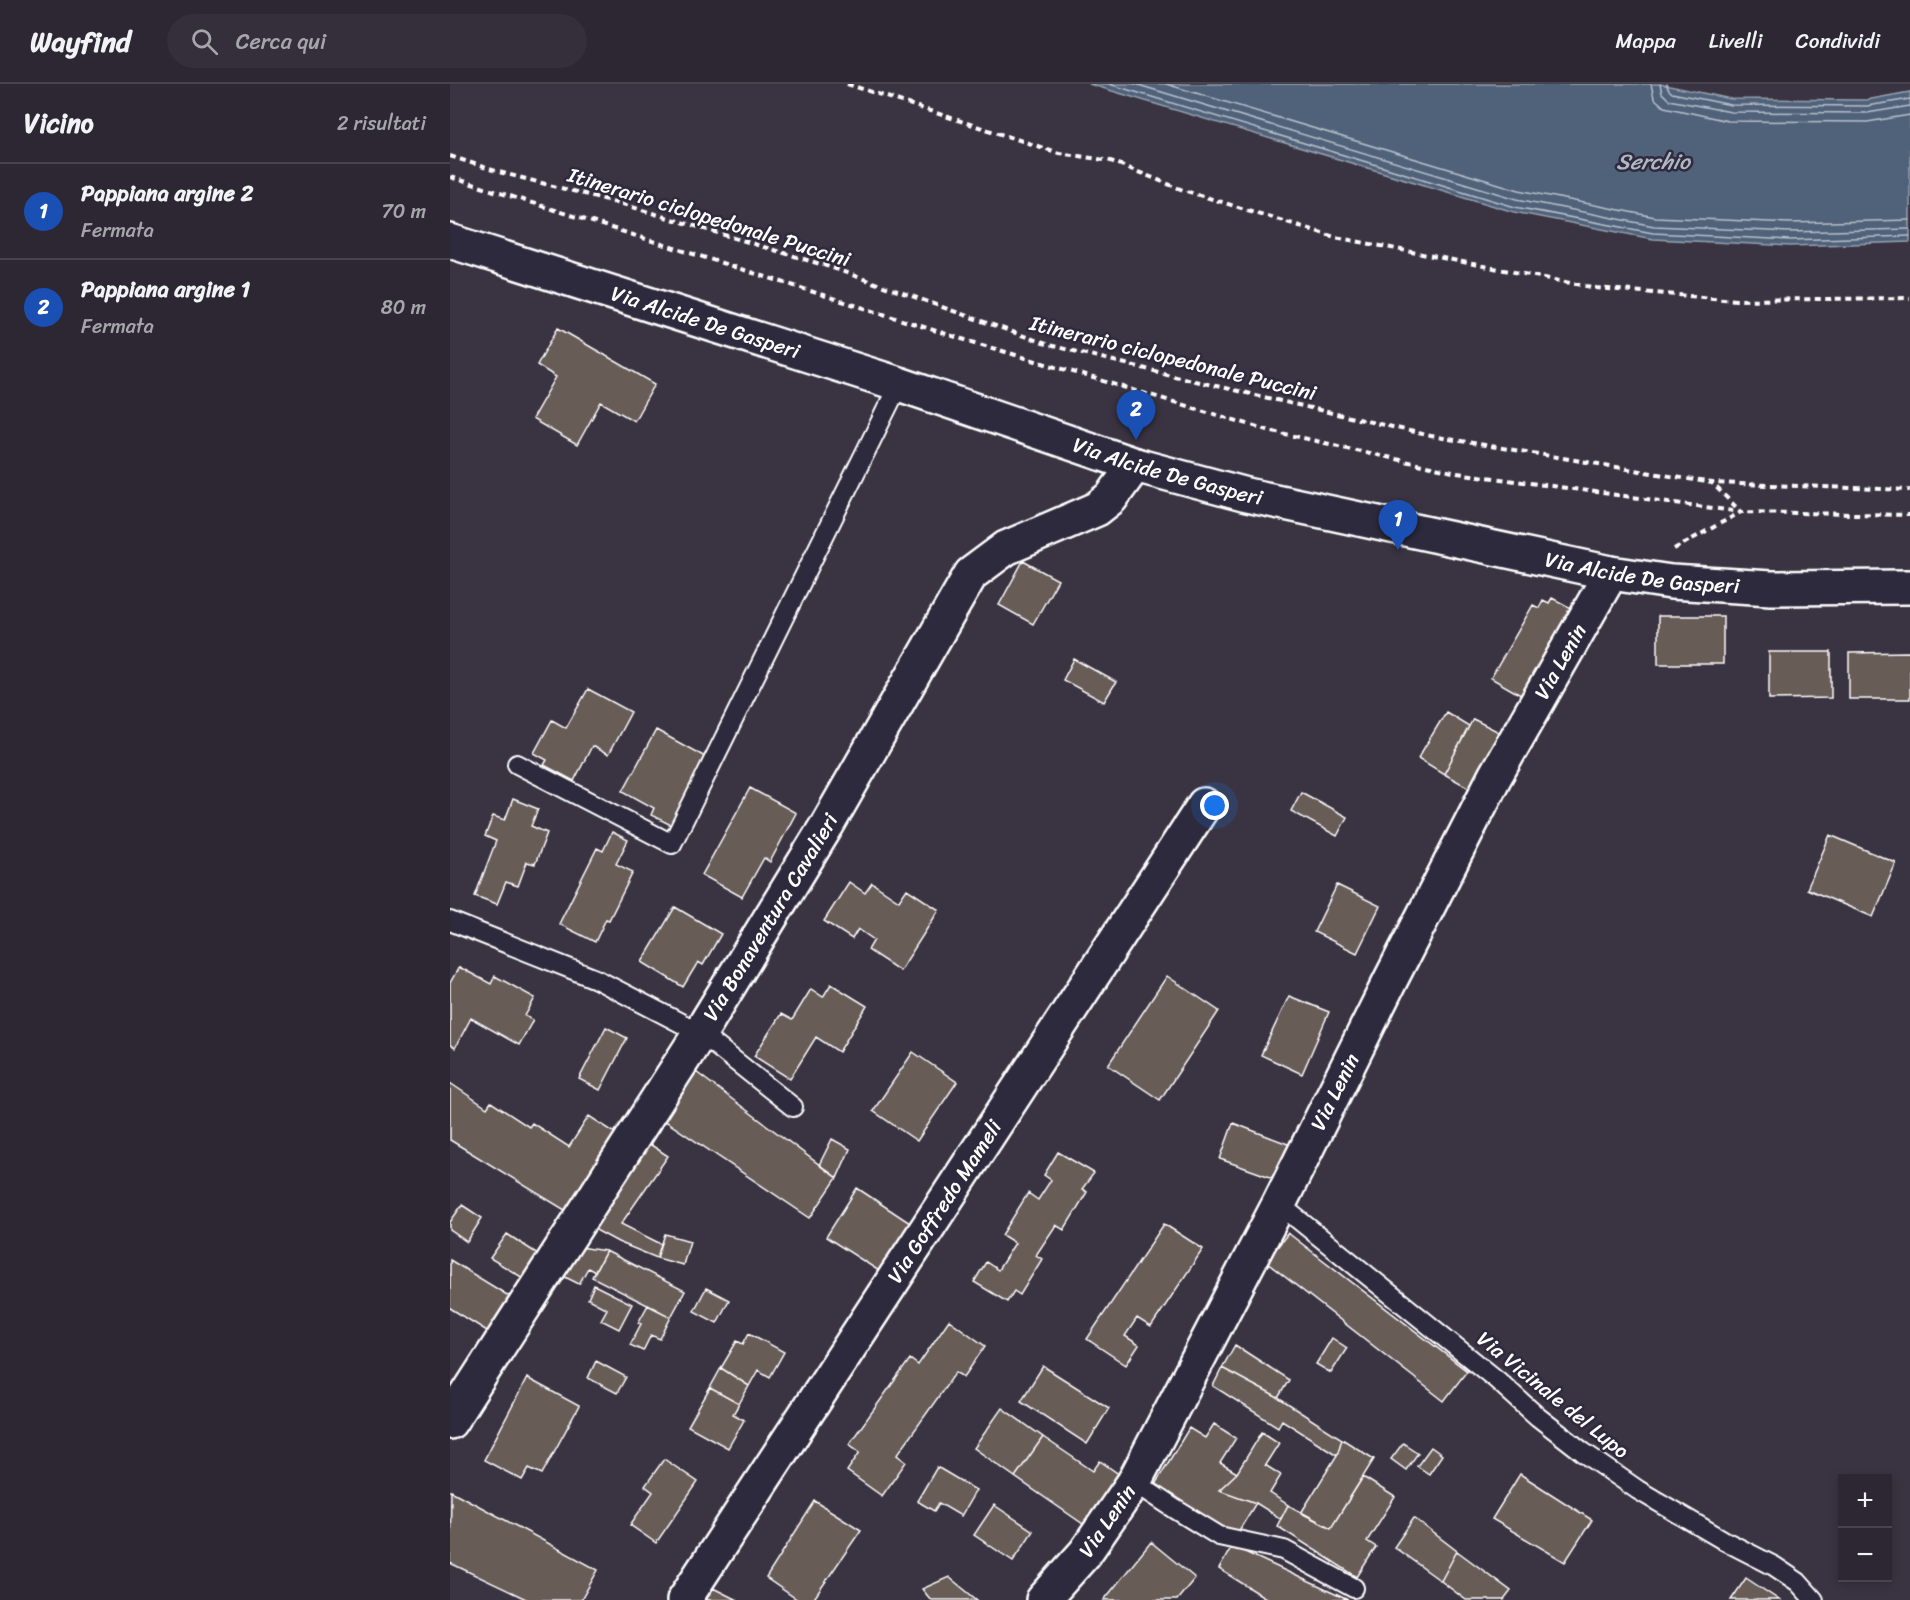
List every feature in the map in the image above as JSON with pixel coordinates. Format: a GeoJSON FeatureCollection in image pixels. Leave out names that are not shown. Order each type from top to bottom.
{"type":"FeatureCollection","features":[{"type":"Feature","properties":{"kind":"street","name":"Via Alcide De Gasperi"},"geometry":{"type":"LineString","coordinates":[[450,241],[899,384],[1135,465],[1247,495],[1618,574],[1671,582],[1771,588],[1910,587]]}},
{"type":"Feature","properties":{"kind":"street","name":"Via Bonaventura Cavalieri"},"geometry":{"type":"LineString","coordinates":[[450,1422],[700,1033],[828,825],[971,574],[1006,548],[1097,509],[1111,498],[1135,465]]}},
{"type":"Feature","properties":{"kind":"street","name":"Via Lenin"},"geometry":{"type":"LineString","coordinates":[[1043,1600],[1085,1553],[1134,1482],[1279,1204],[1495,777],[1618,574]]}},
{"type":"Feature","properties":{"kind":"street","name":"Via Goffredo Mameli"},"geometry":{"type":"LineString","coordinates":[[684,1600],[1204,804]]}},
{"type":"Feature","properties":{"kind":"lane"},"geometry":{"type":"LineString","coordinates":[[517,764],[672,844],[899,384]]}},
{"type":"Feature","properties":{"kind":"lane"},"geometry":{"type":"LineString","coordinates":[[450,921],[596,979],[700,1033],[793,1107]]}},
{"type":"Feature","properties":{"kind":"lane","name":"Via Vicinale del Lupo"},"geometry":{"type":"LineString","coordinates":[[1279,1204],[1583,1452],[1638,1490],[1774,1566],[1798,1582],[1814,1600]]}},
{"type":"Feature","properties":{"kind":"lane"},"geometry":{"type":"LineString","coordinates":[[1134,1482],[1219,1536],[1284,1550],[1354,1588]]}},
{"type":"Feature","properties":{"kind":"path"},"geometry":{"type":"LineString","coordinates":[[847,84],[1059,153],[1111,160],[1183,190],[1335,237],[1596,288],[1736,300],[1910,298]]}},
{"type":"Feature","properties":{"kind":"path","name":"Itinerario ciclopedonale Puccini"},"geometry":{"type":"LineString","coordinates":[[450,156],[499,172],[619,203],[830,267],[1049,345],[1431,436],[1712,483],[1910,490]]}},
{"type":"Feature","properties":{"kind":"path"},"geometry":{"type":"LineString","coordinates":[[450,177],[962,339],[1268,430],[1457,473],[1742,512],[1910,515]]}},
{"type":"Feature","properties":{"kind":"path"},"geometry":{"type":"LineString","coordinates":[[1712,483],[1742,512]]}},
{"type":"Feature","properties":{"kind":"path"},"geometry":{"type":"LineString","coordinates":[[1618,574],[1742,512]]}},
{"type":"Feature","properties":{"kind":"water","name":"Serchio"},"geometry":{"type":"Polygon","coordinates":[[[1089,84],[1660,84],[1731,99],[1866,100],[1910,92],[1910,242],[1790,246],[1653,239],[1514,212],[1089,84]]]}},
{"type":"Feature","properties":{"kind":"building"},"geometry":{"type":"Polygon","coordinates":[[[558,328],[655,384],[634,421],[601,402],[577,445],[532,419],[556,377],[537,365],[558,328]]]}},
{"type":"Feature","properties":{"kind":"building"},"geometry":{"type":"Polygon","coordinates":[[[1023,561],[1058,580],[1033,624],[999,605],[1023,561]]]}},
{"type":"Feature","properties":{"kind":"building"},"geometry":{"type":"Polygon","coordinates":[[[1552,598],[1573,609],[1524,697],[1491,678],[1533,605],[1539,608],[1543,600],[1549,603],[1552,598]]]}},
{"type":"Feature","properties":{"kind":"building"},"geometry":{"type":"Polygon","coordinates":[[[1658,616],[1723,616],[1723,664],[1658,664],[1658,616]]]}},
{"type":"Feature","properties":{"kind":"building"},"geometry":{"type":"Polygon","coordinates":[[[1769,652],[1831,652],[1831,698],[1769,699],[1769,652]]]}},
{"type":"Feature","properties":{"kind":"building"},"geometry":{"type":"Polygon","coordinates":[[[1910,652],[1910,699],[1849,699],[1849,653],[1910,652]]]}},
{"type":"Feature","properties":{"kind":"building"},"geometry":{"type":"Polygon","coordinates":[[[1074,659],[1116,682],[1104,702],[1063,680],[1074,659]]]}},
{"type":"Feature","properties":{"kind":"building"},"geometry":{"type":"Polygon","coordinates":[[[588,689],[631,712],[608,755],[592,746],[574,781],[544,765],[547,760],[534,753],[552,720],[566,728],[588,689]]]}},
{"type":"Feature","properties":{"kind":"building"},"geometry":{"type":"Polygon","coordinates":[[[1446,712],[1469,726],[1444,774],[1418,758],[1446,712]]]}},
{"type":"Feature","properties":{"kind":"building"},"geometry":{"type":"Polygon","coordinates":[[[1473,719],[1503,734],[1473,790],[1444,774],[1473,719]]]}},
{"type":"Feature","properties":{"kind":"building"},"geometry":{"type":"Polygon","coordinates":[[[656,730],[709,759],[673,826],[651,815],[654,808],[623,791],[656,730]]]}},
{"type":"Feature","properties":{"kind":"building"},"geometry":{"type":"Polygon","coordinates":[[[750,788],[796,813],[770,862],[764,858],[742,897],[702,875],[750,788]]]}},
{"type":"Feature","properties":{"kind":"building"},"geometry":{"type":"Polygon","coordinates":[[[1301,792],[1347,817],[1337,836],[1291,811],[1301,792]]]}},
{"type":"Feature","properties":{"kind":"building"},"geometry":{"type":"Polygon","coordinates":[[[513,799],[538,809],[531,826],[547,833],[535,864],[527,862],[518,886],[506,882],[497,904],[475,896],[496,841],[485,836],[493,816],[505,820],[513,799]]]}},
{"type":"Feature","properties":{"kind":"building"},"geometry":{"type":"Polygon","coordinates":[[[612,832],[628,840],[616,864],[633,872],[609,920],[606,919],[595,942],[559,924],[597,848],[603,851],[612,832]]]}},
{"type":"Feature","properties":{"kind":"building"},"geometry":{"type":"Polygon","coordinates":[[[1830,835],[1896,863],[1873,917],[1807,889],[1830,835]]]}},
{"type":"Feature","properties":{"kind":"building"},"geometry":{"type":"Polygon","coordinates":[[[849,882],[865,893],[872,883],[899,901],[907,889],[939,910],[900,971],[868,950],[874,940],[858,929],[852,939],[824,921],[849,882]]]}},
{"type":"Feature","properties":{"kind":"building"},"geometry":{"type":"Polygon","coordinates":[[[1337,885],[1380,906],[1357,953],[1314,932],[1337,885]]]}},
{"type":"Feature","properties":{"kind":"building"},"geometry":{"type":"Polygon","coordinates":[[[675,907],[721,934],[703,965],[698,962],[683,987],[642,962],[675,907]]]}},
{"type":"Feature","properties":{"kind":"building"},"geometry":{"type":"Polygon","coordinates":[[[459,967],[491,984],[495,976],[535,998],[525,1016],[533,1020],[519,1045],[471,1018],[455,1048],[450,1045],[450,983],[459,967]]]}},
{"type":"Feature","properties":{"kind":"building"},"geometry":{"type":"Polygon","coordinates":[[[1167,976],[1219,1011],[1160,1100],[1108,1065],[1167,976]]]}},
{"type":"Feature","properties":{"kind":"building"},"geometry":{"type":"Polygon","coordinates":[[[831,984],[867,1006],[839,1052],[816,1037],[790,1079],[754,1056],[781,1014],[792,1020],[811,989],[823,997],[831,984]]]}},
{"type":"Feature","properties":{"kind":"building"},"geometry":{"type":"Polygon","coordinates":[[[1289,996],[1329,1012],[1302,1074],[1261,1055],[1289,996]]]}},
{"type":"Feature","properties":{"kind":"building"},"geometry":{"type":"Polygon","coordinates":[[[606,1027],[627,1038],[600,1090],[579,1079],[606,1027]]]}},
{"type":"Feature","properties":{"kind":"building"},"geometry":{"type":"Polygon","coordinates":[[[913,1052],[957,1082],[917,1141],[873,1111],[913,1052]]]}},
{"type":"Feature","properties":{"kind":"building"},"geometry":{"type":"Polygon","coordinates":[[[696,1072],[837,1178],[810,1218],[664,1120],[696,1072]]]}},
{"type":"Feature","properties":{"kind":"building"},"geometry":{"type":"Polygon","coordinates":[[[450,1083],[487,1108],[491,1102],[529,1127],[532,1123],[569,1147],[589,1116],[623,1138],[573,1215],[450,1140],[450,1083]]]}},
{"type":"Feature","properties":{"kind":"building"},"geometry":{"type":"Polygon","coordinates":[[[1233,1123],[1293,1146],[1276,1179],[1220,1159],[1233,1123]]]}},
{"type":"Feature","properties":{"kind":"building"},"geometry":{"type":"Polygon","coordinates":[[[832,1139],[850,1149],[837,1178],[819,1165],[832,1139]]]}},
{"type":"Feature","properties":{"kind":"building"},"geometry":{"type":"Polygon","coordinates":[[[648,1143],[668,1156],[621,1224],[661,1244],[657,1258],[618,1242],[592,1228],[648,1143]]]}},
{"type":"Feature","properties":{"kind":"building"},"geometry":{"type":"Polygon","coordinates":[[[1058,1152],[1094,1173],[1082,1189],[1087,1192],[1064,1230],[1056,1225],[1036,1255],[1042,1259],[1020,1295],[1014,1291],[1007,1302],[974,1282],[986,1262],[998,1270],[1015,1243],[1002,1235],[1028,1193],[1038,1200],[1051,1180],[1044,1175],[1058,1152]]]}},
{"type":"Feature","properties":{"kind":"building"},"geometry":{"type":"Polygon","coordinates":[[[857,1188],[910,1223],[879,1271],[826,1237],[857,1188]]]}},
{"type":"Feature","properties":{"kind":"building"},"geometry":{"type":"Polygon","coordinates":[[[462,1205],[482,1218],[467,1242],[450,1230],[450,1222],[462,1205]]]}},
{"type":"Feature","properties":{"kind":"building"},"geometry":{"type":"Polygon","coordinates":[[[1164,1224],[1203,1249],[1151,1327],[1137,1318],[1125,1336],[1139,1345],[1126,1365],[1087,1339],[1164,1224]]]}},
{"type":"Feature","properties":{"kind":"building"},"geometry":{"type":"Polygon","coordinates":[[[1288,1233],[1467,1371],[1444,1401],[1266,1262],[1288,1233]]]}},
{"type":"Feature","properties":{"kind":"building"},"geometry":{"type":"Polygon","coordinates":[[[507,1234],[544,1258],[528,1281],[490,1258],[507,1234]]]}},
{"type":"Feature","properties":{"kind":"building"},"geometry":{"type":"Polygon","coordinates":[[[665,1234],[690,1241],[683,1265],[657,1258],[665,1234]]]}},
{"type":"Feature","properties":{"kind":"building"},"geometry":{"type":"Polygon","coordinates":[[[580,1247],[606,1251],[595,1272],[588,1268],[579,1284],[561,1275],[580,1247]]]}},
{"type":"Feature","properties":{"kind":"building"},"geometry":{"type":"Polygon","coordinates":[[[606,1251],[685,1291],[671,1317],[592,1277],[606,1251]]]}},
{"type":"Feature","properties":{"kind":"building"},"geometry":{"type":"Polygon","coordinates":[[[450,1260],[517,1301],[495,1336],[450,1308],[450,1260]]]}},
{"type":"Feature","properties":{"kind":"building"},"geometry":{"type":"Polygon","coordinates":[[[594,1285],[632,1304],[619,1329],[601,1320],[607,1309],[588,1299],[594,1285]]]}},
{"type":"Feature","properties":{"kind":"building"},"geometry":{"type":"Polygon","coordinates":[[[706,1288],[729,1300],[717,1323],[694,1311],[706,1288]]]}},
{"type":"Feature","properties":{"kind":"building"},"geometry":{"type":"Polygon","coordinates":[[[648,1305],[671,1317],[660,1339],[651,1335],[643,1351],[630,1345],[648,1305]]]}},
{"type":"Feature","properties":{"kind":"building"},"geometry":{"type":"Polygon","coordinates":[[[949,1320],[985,1346],[964,1377],[956,1372],[897,1455],[906,1462],[882,1496],[847,1471],[860,1452],[849,1444],[910,1359],[918,1365],[949,1320]]]}},
{"type":"Feature","properties":{"kind":"building"},"geometry":{"type":"Polygon","coordinates":[[[749,1333],[784,1352],[770,1377],[758,1370],[749,1386],[721,1368],[737,1341],[743,1344],[749,1333]]]}},
{"type":"Feature","properties":{"kind":"building"},"geometry":{"type":"Polygon","coordinates":[[[1332,1338],[1347,1348],[1331,1373],[1316,1364],[1332,1338]]]}},
{"type":"Feature","properties":{"kind":"building"},"geometry":{"type":"Polygon","coordinates":[[[1235,1345],[1289,1380],[1278,1398],[1222,1368],[1235,1345]]]}},
{"type":"Feature","properties":{"kind":"building"},"geometry":{"type":"Polygon","coordinates":[[[596,1361],[626,1377],[617,1393],[588,1378],[596,1361]]]}},
{"type":"Feature","properties":{"kind":"building"},"geometry":{"type":"Polygon","coordinates":[[[1043,1366],[1109,1408],[1087,1444],[1021,1401],[1043,1366]]]}},
{"type":"Feature","properties":{"kind":"building"},"geometry":{"type":"Polygon","coordinates":[[[721,1368],[749,1386],[739,1404],[710,1388],[721,1368]]]}},
{"type":"Feature","properties":{"kind":"building"},"geometry":{"type":"Polygon","coordinates":[[[1222,1368],[1278,1398],[1342,1439],[1337,1455],[1282,1420],[1278,1427],[1213,1386],[1222,1368]]]}},
{"type":"Feature","properties":{"kind":"building"},"geometry":{"type":"Polygon","coordinates":[[[527,1378],[579,1406],[542,1474],[529,1468],[522,1480],[484,1460],[527,1378]]]}},
{"type":"Feature","properties":{"kind":"building"},"geometry":{"type":"Polygon","coordinates":[[[710,1388],[739,1404],[733,1414],[744,1420],[728,1448],[688,1426],[710,1388]]]}},
{"type":"Feature","properties":{"kind":"building"},"geometry":{"type":"Polygon","coordinates":[[[1002,1408],[1043,1437],[1015,1477],[974,1448],[1002,1408]]]}},
{"type":"Feature","properties":{"kind":"building"},"geometry":{"type":"Polygon","coordinates":[[[1214,1424],[1236,1438],[1220,1463],[1237,1473],[1219,1490],[1256,1503],[1235,1537],[1154,1486],[1189,1428],[1205,1438],[1214,1424]]]}},
{"type":"Feature","properties":{"kind":"building"},"geometry":{"type":"Polygon","coordinates":[[[1262,1432],[1279,1443],[1265,1465],[1281,1475],[1270,1493],[1288,1505],[1281,1519],[1256,1503],[1219,1490],[1237,1473],[1262,1432]]]}},
{"type":"Feature","properties":{"kind":"building"},"geometry":{"type":"Polygon","coordinates":[[[1043,1437],[1093,1471],[1100,1461],[1120,1475],[1086,1526],[1015,1477],[1043,1437]]]}},
{"type":"Feature","properties":{"kind":"building"},"geometry":{"type":"Polygon","coordinates":[[[1342,1439],[1374,1459],[1331,1528],[1301,1513],[1337,1455],[1342,1439]]]}},
{"type":"Feature","properties":{"kind":"building"},"geometry":{"type":"Polygon","coordinates":[[[1403,1443],[1418,1453],[1406,1470],[1391,1459],[1403,1443]]]}},
{"type":"Feature","properties":{"kind":"building"},"geometry":{"type":"Polygon","coordinates":[[[1431,1447],[1442,1455],[1429,1474],[1417,1466],[1431,1447]]]}},
{"type":"Feature","properties":{"kind":"building"},"geometry":{"type":"Polygon","coordinates":[[[664,1459],[698,1482],[656,1543],[630,1525],[653,1492],[645,1486],[664,1459]]]}},
{"type":"Feature","properties":{"kind":"building"},"geometry":{"type":"Polygon","coordinates":[[[937,1467],[976,1490],[961,1516],[939,1503],[934,1511],[917,1501],[937,1467]]]}},
{"type":"Feature","properties":{"kind":"building"},"geometry":{"type":"Polygon","coordinates":[[[1520,1474],[1592,1520],[1565,1562],[1492,1519],[1520,1474]]]}},
{"type":"Feature","properties":{"kind":"building"},"geometry":{"type":"Polygon","coordinates":[[[1363,1477],[1395,1497],[1367,1541],[1376,1547],[1357,1577],[1277,1526],[1288,1505],[1331,1528],[1363,1477]]]}},
{"type":"Feature","properties":{"kind":"building"},"geometry":{"type":"Polygon","coordinates":[[[451,1491],[598,1570],[581,1600],[528,1600],[450,1563],[451,1491]]]}},
{"type":"Feature","properties":{"kind":"building"},"geometry":{"type":"Polygon","coordinates":[[[815,1501],[861,1530],[813,1600],[798,1600],[766,1578],[815,1501]]]}},
{"type":"Feature","properties":{"kind":"building"},"geometry":{"type":"Polygon","coordinates":[[[994,1505],[1033,1531],[1013,1561],[974,1535],[994,1505]]]}},
{"type":"Feature","properties":{"kind":"building"},"geometry":{"type":"Polygon","coordinates":[[[1414,1518],[1457,1551],[1441,1581],[1394,1547],[1414,1518]]]}},
{"type":"Feature","properties":{"kind":"building"},"geometry":{"type":"Polygon","coordinates":[[[1151,1542],[1195,1578],[1177,1600],[1104,1600],[1151,1542]]]}},
{"type":"Feature","properties":{"kind":"building"},"geometry":{"type":"Polygon","coordinates":[[[1232,1546],[1348,1600],[1269,1600],[1219,1569],[1232,1546]]]}},
{"type":"Feature","properties":{"kind":"building"},"geometry":{"type":"Polygon","coordinates":[[[1457,1551],[1511,1591],[1504,1600],[1466,1600],[1441,1581],[1457,1551]]]}},
{"type":"Feature","properties":{"kind":"building"},"geometry":{"type":"Polygon","coordinates":[[[949,1577],[977,1600],[931,1600],[922,1589],[949,1577]]]}},
{"type":"Feature","properties":{"kind":"building"},"geometry":{"type":"Polygon","coordinates":[[[1746,1578],[1779,1600],[1731,1600],[1746,1578]]]}},
{"type":"Feature","properties":{"kind":"building"},"geometry":{"type":"Polygon","coordinates":[[[713,1588],[737,1600],[706,1600],[713,1588]]]}},
{"type":"Feature","properties":{"kind":"place","name":"Pappiana argine 1"},"geometry":{"type":"Point","coordinates":[1136,440]}},
{"type":"Feature","properties":{"kind":"place","name":"Pappiana argine 2"},"geometry":{"type":"Point","coordinates":[1398,550]}}]}
